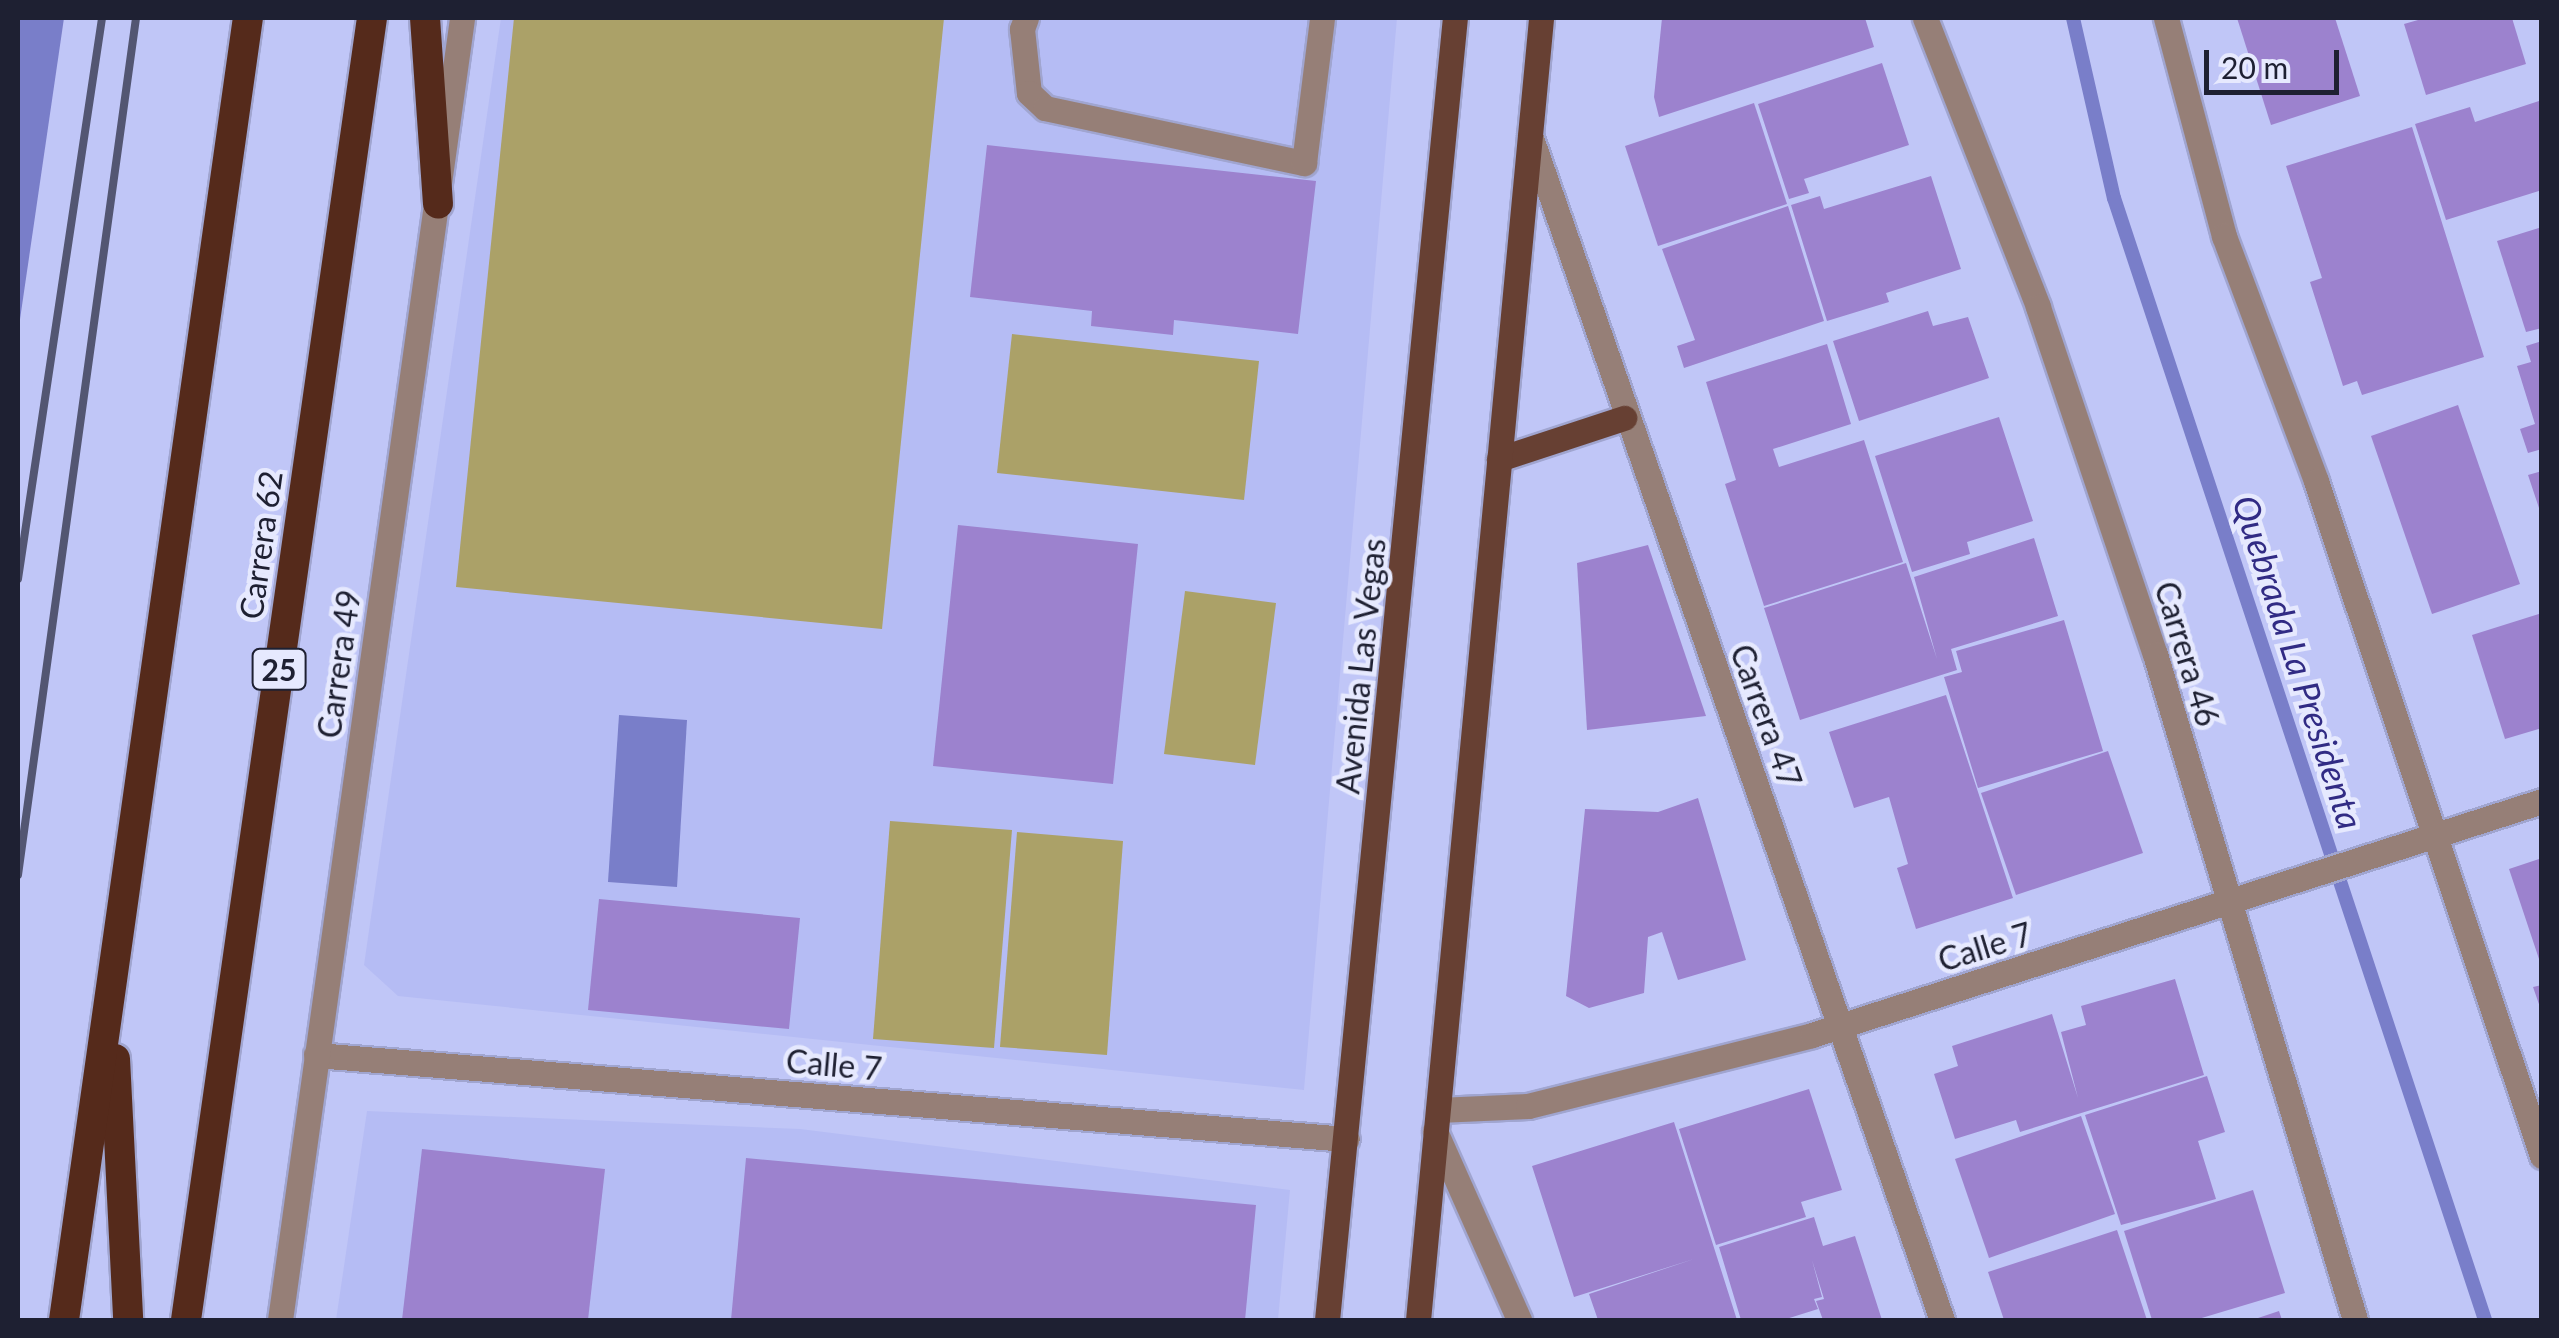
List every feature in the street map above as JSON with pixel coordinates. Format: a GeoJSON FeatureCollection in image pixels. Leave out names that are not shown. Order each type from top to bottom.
{"type":"FeatureCollection","features":[{"type":"Feature","properties":{"kind":"highway"},"geometry":{"type":"LineString","coordinates":[[64,1320],[248,18]]}},
{"type":"Feature","properties":{"kind":"highway","name":"Carrera 62"},"geometry":{"type":"LineString","coordinates":[[186,1320],[372,18]]}},
{"type":"Feature","properties":{"kind":"highway"},"geometry":{"type":"LineString","coordinates":[[425,18],[438,204]]}},
{"type":"Feature","properties":{"kind":"highway"},"geometry":{"type":"LineString","coordinates":[[112,988],[128,1320]]}},
{"type":"Feature","properties":{"kind":"main road","name":"Avenida Las Vegas"},"geometry":{"type":"LineString","coordinates":[[1327,1320],[1455,18]]}},
{"type":"Feature","properties":{"kind":"main road"},"geometry":{"type":"LineString","coordinates":[[1418,1320],[1541,18]]}},
{"type":"Feature","properties":{"kind":"main road"},"geometry":{"type":"LineString","coordinates":[[1498,459],[1624,418]]}},
{"type":"Feature","properties":{"kind":"street","name":"Carrera 49"},"geometry":{"type":"LineString","coordinates":[[280,1320],[462,18]]}},
{"type":"Feature","properties":{"kind":"street"},"geometry":{"type":"LineString","coordinates":[[1026,18],[1022,30],[1029,93],[1045,108],[1304,163],[1322,18]]}},
{"type":"Feature","properties":{"kind":"street","name":"Carrera 46"},"geometry":{"type":"LineString","coordinates":[[1925,18],[2050,343],[2155,654],[2355,1320]]}},
{"type":"Feature","properties":{"kind":"street"},"geometry":{"type":"LineString","coordinates":[[2166,18],[2224,236],[2316,480],[2542,1156]]}},
{"type":"Feature","properties":{"kind":"street","name":"Carrera 47"},"geometry":{"type":"LineString","coordinates":[[1530,134],[1624,418],[1842,1026],[1942,1320]]}},
{"type":"Feature","properties":{"kind":"street","name":"Calle 7"},"geometry":{"type":"LineString","coordinates":[[1437,1120],[1528,1106],[1842,1026],[2542,801]]}},
{"type":"Feature","properties":{"kind":"street","name":"Calle 7"},"geometry":{"type":"LineString","coordinates":[[316,1055],[1346,1139]]}},
{"type":"Feature","properties":{"kind":"street"},"geometry":{"type":"LineString","coordinates":[[1437,1120],[1518,1320]]}},
{"type":"Feature","properties":{"kind":"shaded area"},"geometry":{"type":"Polygon","coordinates":[[[18,18],[64,18],[18,333],[18,18]]]}},
{"type":"Feature","properties":{"kind":"shaded area"},"geometry":{"type":"Polygon","coordinates":[[[501,18],[1397,18],[1304,1090],[398,996],[364,965],[501,18]]]}},
{"type":"Feature","properties":{"kind":"shaded area"},"geometry":{"type":"Polygon","coordinates":[[[514,18],[944,18],[882,629],[456,587],[514,18]]]}},
{"type":"Feature","properties":{"kind":"shaded area"},"geometry":{"type":"Polygon","coordinates":[[[1012,334],[1259,361],[1244,500],[997,473],[1012,334]]]}},
{"type":"Feature","properties":{"kind":"shaded area"},"geometry":{"type":"Polygon","coordinates":[[[1185,591],[1276,603],[1255,765],[1164,754],[1185,591]]]}},
{"type":"Feature","properties":{"kind":"shaded area"},"geometry":{"type":"Polygon","coordinates":[[[619,715],[687,720],[677,887],[608,882],[619,715]]]}},
{"type":"Feature","properties":{"kind":"shaded area"},"geometry":{"type":"Polygon","coordinates":[[[890,821],[1012,830],[994,1048],[873,1039],[890,821]]]}},
{"type":"Feature","properties":{"kind":"shaded area"},"geometry":{"type":"Polygon","coordinates":[[[1017,832],[1123,841],[1107,1055],[1000,1047],[1017,832]]]}},
{"type":"Feature","properties":{"kind":"shaded area"},"geometry":{"type":"Polygon","coordinates":[[[367,1111],[800,1129],[1290,1190],[1278,1320],[336,1320],[367,1111]]]}},
{"type":"Feature","properties":{"kind":"building"},"geometry":{"type":"Polygon","coordinates":[[[1662,18],[1865,18],[1874,47],[1659,117],[1654,97],[1662,18]]]}},
{"type":"Feature","properties":{"kind":"building"},"geometry":{"type":"Polygon","coordinates":[[[2237,18],[2335,18],[2360,96],[2271,125],[2237,18]]]}},
{"type":"Feature","properties":{"kind":"building"},"geometry":{"type":"Polygon","coordinates":[[[2425,18],[2512,18],[2526,64],[2426,95],[2404,24],[2425,18]]]}},
{"type":"Feature","properties":{"kind":"building"},"geometry":{"type":"Polygon","coordinates":[[[1882,63],[1909,145],[1804,179],[1809,193],[1789,199],[1758,104],[1882,63]]]}},
{"type":"Feature","properties":{"kind":"building"},"geometry":{"type":"Polygon","coordinates":[[[2542,100],[2542,190],[2446,220],[2415,124],[2470,107],[2475,122],[2542,100]]]}},
{"type":"Feature","properties":{"kind":"building"},"geometry":{"type":"Polygon","coordinates":[[[1754,103],[1787,204],[1658,246],[1625,146],[1754,103]]]}},
{"type":"Feature","properties":{"kind":"building"},"geometry":{"type":"Polygon","coordinates":[[[2412,127],[2484,357],[2362,395],[2357,381],[2343,386],[2310,282],[2322,278],[2286,166],[2412,127]]]}},
{"type":"Feature","properties":{"kind":"building"},"geometry":{"type":"Polygon","coordinates":[[[987,145],[1316,181],[1298,334],[1174,320],[1173,335],[1091,326],[1092,311],[970,297],[987,145]]]}},
{"type":"Feature","properties":{"kind":"building"},"geometry":{"type":"Polygon","coordinates":[[[1931,176],[1961,269],[1886,293],[1889,302],[1827,321],[1791,205],[1820,196],[1824,209],[1931,176]]]}},
{"type":"Feature","properties":{"kind":"building"},"geometry":{"type":"Polygon","coordinates":[[[1788,206],[1824,321],[1684,368],[1677,346],[1695,340],[1662,249],[1788,206]]]}},
{"type":"Feature","properties":{"kind":"building"},"geometry":{"type":"Polygon","coordinates":[[[2542,227],[2542,328],[2526,332],[2497,241],[2542,227]]]}},
{"type":"Feature","properties":{"kind":"building"},"geometry":{"type":"Polygon","coordinates":[[[1928,311],[1933,326],[1968,317],[1989,378],[1859,421],[1833,341],[1928,311]]]}},
{"type":"Feature","properties":{"kind":"building"},"geometry":{"type":"Polygon","coordinates":[[[2542,341],[2542,449],[2528,453],[2520,429],[2535,424],[2517,366],[2531,362],[2526,346],[2542,341]]]}},
{"type":"Feature","properties":{"kind":"building"},"geometry":{"type":"Polygon","coordinates":[[[1827,344],[1851,424],[1773,449],[1779,467],[1864,440],[1903,562],[1764,606],[1725,484],[1736,480],[1706,382],[1827,344]]]}},
{"type":"Feature","properties":{"kind":"building"},"geometry":{"type":"Polygon","coordinates":[[[2458,405],[2520,584],[2432,614],[2371,436],[2458,405]]]}},
{"type":"Feature","properties":{"kind":"building"},"geometry":{"type":"Polygon","coordinates":[[[1999,417],[2033,521],[1967,542],[1970,554],[1912,572],[1875,456],[1999,417]]]}},
{"type":"Feature","properties":{"kind":"building"},"geometry":{"type":"Polygon","coordinates":[[[2542,471],[2542,514],[2541,514],[2528,475],[2542,471]]]}},
{"type":"Feature","properties":{"kind":"building"},"geometry":{"type":"Polygon","coordinates":[[[958,525],[1138,544],[1113,784],[933,766],[958,525]]]}},
{"type":"Feature","properties":{"kind":"building"},"geometry":{"type":"Polygon","coordinates":[[[2034,538],[2058,616],[1951,649],[1957,670],[1800,720],[1764,608],[1906,563],[1937,659],[1914,577],[2034,538]]]}},
{"type":"Feature","properties":{"kind":"building"},"geometry":{"type":"Polygon","coordinates":[[[1648,545],[1706,716],[1587,730],[1577,563],[1648,545]]]}},
{"type":"Feature","properties":{"kind":"building"},"geometry":{"type":"Polygon","coordinates":[[[2542,613],[2542,728],[2505,739],[2472,635],[2542,613]]]}},
{"type":"Feature","properties":{"kind":"building"},"geometry":{"type":"Polygon","coordinates":[[[2064,620],[2103,751],[1978,788],[1944,677],[1962,672],[1956,651],[2064,620]]]}},
{"type":"Feature","properties":{"kind":"building"},"geometry":{"type":"Polygon","coordinates":[[[1946,695],[2013,898],[1916,929],[1897,868],[1908,864],[1889,797],[1854,808],[1829,732],[1946,695]]]}},
{"type":"Feature","properties":{"kind":"building"},"geometry":{"type":"Polygon","coordinates":[[[2108,751],[2143,853],[2016,895],[1981,793],[2108,751]]]}},
{"type":"Feature","properties":{"kind":"building"},"geometry":{"type":"Polygon","coordinates":[[[1698,798],[1746,960],[1678,980],[1662,932],[1648,937],[1644,993],[1589,1008],[1566,996],[1585,809],[1658,812],[1698,798]]]}},
{"type":"Feature","properties":{"kind":"building"},"geometry":{"type":"Polygon","coordinates":[[[2542,858],[2542,965],[2541,965],[2509,869],[2542,858]]]}},
{"type":"Feature","properties":{"kind":"building"},"geometry":{"type":"Polygon","coordinates":[[[599,899],[800,918],[789,1029],[588,1010],[599,899]]]}},
{"type":"Feature","properties":{"kind":"building"},"geometry":{"type":"Polygon","coordinates":[[[2175,979],[2204,1075],[2020,1132],[2016,1120],[1955,1139],[1934,1074],[1958,1066],[1952,1046],[2052,1014],[2078,1098],[2061,1032],[2086,1025],[2081,1006],[2175,979]]]}},
{"type":"Feature","properties":{"kind":"building"},"geometry":{"type":"Polygon","coordinates":[[[2542,985],[2542,1010],[2541,1010],[2533,987],[2542,985]]]}},
{"type":"Feature","properties":{"kind":"building"},"geometry":{"type":"Polygon","coordinates":[[[2207,1076],[2225,1132],[2198,1141],[2216,1199],[2121,1225],[2085,1115],[2207,1076]]]}},
{"type":"Feature","properties":{"kind":"building"},"geometry":{"type":"Polygon","coordinates":[[[1809,1089],[1842,1190],[1801,1202],[1806,1217],[1716,1245],[1679,1129],[1809,1089]]]}},
{"type":"Feature","properties":{"kind":"building"},"geometry":{"type":"Polygon","coordinates":[[[2081,1116],[2115,1214],[1989,1258],[1955,1159],[2081,1116]]]}},
{"type":"Feature","properties":{"kind":"building"},"geometry":{"type":"Polygon","coordinates":[[[1674,1122],[1737,1320],[1598,1320],[1589,1294],[1694,1259],[1574,1297],[1532,1166],[1674,1122]]]}},
{"type":"Feature","properties":{"kind":"building"},"geometry":{"type":"Polygon","coordinates":[[[422,1149],[605,1169],[588,1320],[402,1320],[422,1149]]]}},
{"type":"Feature","properties":{"kind":"building"},"geometry":{"type":"Polygon","coordinates":[[[746,1158],[1256,1205],[1245,1320],[731,1320],[746,1158]]]}},
{"type":"Feature","properties":{"kind":"building"},"geometry":{"type":"Polygon","coordinates":[[[2253,1190],[2285,1293],[2195,1320],[2152,1320],[2124,1231],[2253,1190]]]}},
{"type":"Feature","properties":{"kind":"building"},"geometry":{"type":"Polygon","coordinates":[[[1814,1217],[1823,1246],[1855,1236],[1882,1320],[1823,1320],[1816,1301],[1824,1299],[1812,1260],[1822,1297],[1814,1299],[1818,1309],[1783,1320],[1741,1320],[1719,1247],[1814,1217]]]}},
{"type":"Feature","properties":{"kind":"building"},"geometry":{"type":"Polygon","coordinates":[[[2117,1230],[2147,1320],[2004,1320],[1988,1272],[2117,1230]]]}},
{"type":"Feature","properties":{"kind":"building"},"geometry":{"type":"Polygon","coordinates":[[[2279,1311],[2282,1320],[2252,1320],[2279,1311]]]}},
{"type":"Feature","properties":{"kind":"waterway","name":"Quebrada La Presidenta"},"geometry":{"type":"LineString","coordinates":[[2073,18],[2114,198],[2485,1320]]}},
{"type":"Feature","properties":{"kind":"railway"},"geometry":{"type":"LineString","coordinates":[[18,579],[102,18]]}},
{"type":"Feature","properties":{"kind":"railway"},"geometry":{"type":"LineString","coordinates":[[18,875],[136,18]]}}]}
